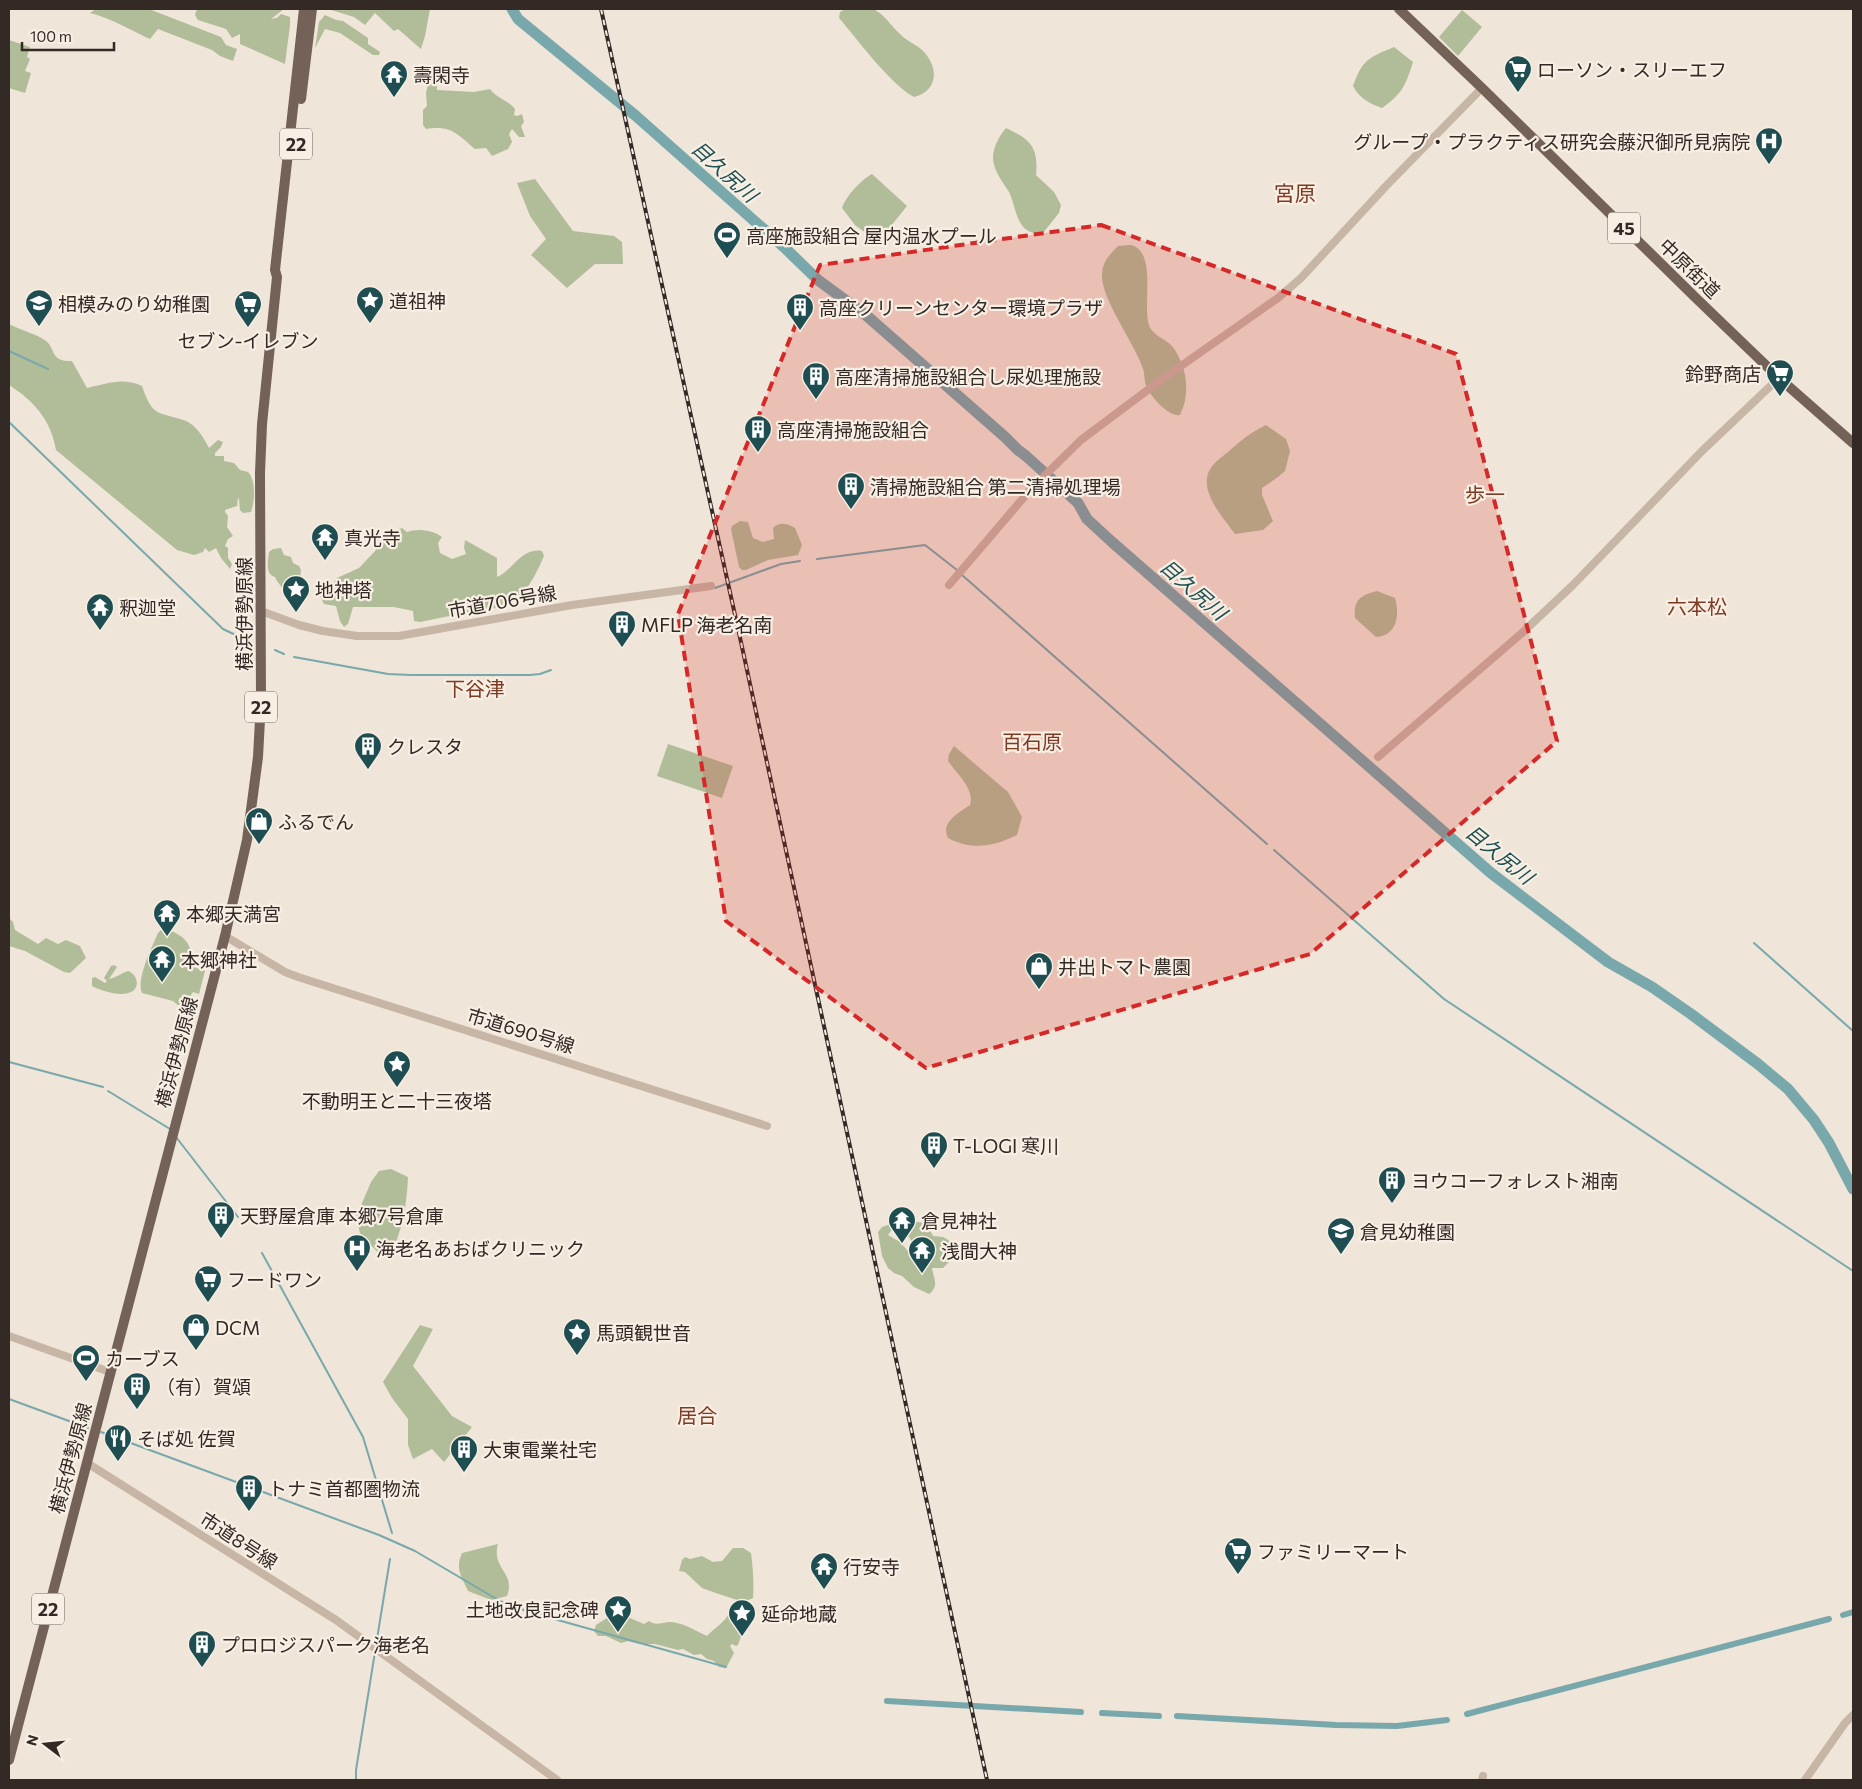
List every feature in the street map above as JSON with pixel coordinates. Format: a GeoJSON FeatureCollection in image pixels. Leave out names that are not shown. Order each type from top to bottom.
{"type":"FeatureCollection","features":[{"type":"Feature","properties":{"kind":"main road","name":"横浜伊勢原線"},"geometry":{"type":"LineString","coordinates":[[9,1760],[225,936],[247,840],[258,758],[262,701],[260,473],[262,417],[277,277],[275,270],[304,9]]}},
{"type":"Feature","properties":{"kind":"main road","name":"横浜伊勢原線"},"geometry":{"type":"LineString","coordinates":[[277,277],[281,271],[312,9]]}},
{"type":"Feature","properties":{"kind":"main road","name":"中原街道"},"geometry":{"type":"LineString","coordinates":[[1399,9],[1779,378],[1853,443]]}},
{"type":"Feature","properties":{"kind":"street"},"geometry":{"type":"LineString","coordinates":[[948,585],[1033,487],[1081,440],[1278,298],[1301,278],[1482,88]]}},
{"type":"Feature","properties":{"kind":"street"},"geometry":{"type":"LineString","coordinates":[[1378,757],[1522,633],[1573,585],[1702,451],[1779,378]]}},
{"type":"Feature","properties":{"kind":"street","name":"市道706号線"},"geometry":{"type":"LineString","coordinates":[[261,612],[323,632],[357,636],[399,636],[572,605],[711,586]]}},
{"type":"Feature","properties":{"kind":"street","name":"市道690号線"},"geometry":{"type":"LineString","coordinates":[[225,936],[285,972],[298,977],[767,1126]]}},
{"type":"Feature","properties":{"kind":"street"},"geometry":{"type":"LineString","coordinates":[[9,1336],[110,1372]]}},
{"type":"Feature","properties":{"kind":"street","name":"市道8号線"},"geometry":{"type":"LineString","coordinates":[[86,1463],[336,1620],[557,1780]]}},
{"type":"Feature","properties":{"kind":"street"},"geometry":{"type":"LineString","coordinates":[[1805,1780],[1845,1723],[1853,1716]]}},
{"type":"Feature","properties":{"kind":"highlighted area"},"geometry":{"type":"Polygon","coordinates":[[[1101,225],[1456,354],[1557,741],[1310,954],[926,1068],[726,921],[678,614],[820,265],[1101,225]]]}},
{"type":"Feature","properties":{"kind":"green space"},"geometry":{"type":"Polygon","coordinates":[[[864,8],[879,12],[902,36],[922,50],[928,56],[934,70],[932,84],[928,89],[914,97],[895,82],[839,18],[840,12],[845,9],[864,8]]]}},
{"type":"Feature","properties":{"kind":"green space"},"geometry":{"type":"Polygon","coordinates":[[[96,9],[149,9],[221,37],[226,45],[237,49],[233,61],[220,56],[212,50],[158,29],[150,39],[113,21],[90,13],[96,9]]]}},
{"type":"Feature","properties":{"kind":"green space"},"geometry":{"type":"Polygon","coordinates":[[[197,9],[284,9],[271,19],[277,18],[281,14],[290,17],[285,64],[240,44],[240,34],[232,38],[226,29],[198,20],[195,15],[197,9]]]}},
{"type":"Feature","properties":{"kind":"green space"},"geometry":{"type":"Polygon","coordinates":[[[328,9],[430,9],[421,49],[398,29],[394,31],[375,13],[365,25],[354,17],[328,9]]]}},
{"type":"Feature","properties":{"kind":"green space"},"geometry":{"type":"Polygon","coordinates":[[[1462,10],[1482,27],[1458,56],[1439,37],[1462,10]]]}},
{"type":"Feature","properties":{"kind":"green space"},"geometry":{"type":"Polygon","coordinates":[[[325,15],[343,21],[368,38],[368,44],[380,52],[379,55],[373,55],[340,33],[325,29],[315,48],[319,22],[325,15]]]}},
{"type":"Feature","properties":{"kind":"green space"},"geometry":{"type":"Polygon","coordinates":[[[9,40],[30,47],[27,57],[30,59],[25,71],[31,73],[25,93],[9,88],[9,40]]]}},
{"type":"Feature","properties":{"kind":"green space"},"geometry":{"type":"Polygon","coordinates":[[[1394,47],[1413,62],[1408,77],[1399,93],[1382,108],[1365,100],[1353,86],[1360,70],[1372,57],[1394,47]]]}},
{"type":"Feature","properties":{"kind":"green space"},"geometry":{"type":"Polygon","coordinates":[[[428,84],[437,84],[437,90],[474,92],[490,89],[495,95],[515,109],[514,115],[522,114],[524,122],[521,126],[525,137],[519,137],[512,129],[509,134],[512,142],[508,149],[492,156],[486,148],[475,149],[453,132],[442,128],[426,129],[423,125],[423,110],[427,106],[426,93],[428,84]]]}},
{"type":"Feature","properties":{"kind":"green space"},"geometry":{"type":"Polygon","coordinates":[[[1006,128],[1021,136],[1031,145],[1036,157],[1036,175],[1054,192],[1061,205],[1059,213],[1043,233],[1027,231],[1022,226],[1009,192],[998,175],[993,157],[994,149],[1006,128]]]}},
{"type":"Feature","properties":{"kind":"green space"},"geometry":{"type":"Polygon","coordinates":[[[872,174],[907,206],[878,242],[855,225],[842,208],[854,189],[872,174]]]}},
{"type":"Feature","properties":{"kind":"green space"},"geometry":{"type":"Polygon","coordinates":[[[535,179],[573,231],[614,236],[622,242],[623,264],[595,264],[567,288],[531,255],[546,239],[530,216],[517,183],[535,179]]]}},
{"type":"Feature","properties":{"kind":"green space"},"geometry":{"type":"Polygon","coordinates":[[[1118,246],[1134,246],[1141,252],[1145,261],[1148,321],[1153,332],[1172,346],[1184,371],[1186,398],[1180,415],[1166,410],[1149,392],[1139,359],[1107,296],[1103,285],[1102,270],[1107,259],[1118,246]]]}},
{"type":"Feature","properties":{"kind":"green space"},"geometry":{"type":"Polygon","coordinates":[[[9,324],[46,341],[54,354],[60,359],[72,361],[87,388],[121,382],[142,386],[146,397],[154,409],[190,423],[199,432],[209,448],[218,440],[223,442],[215,456],[224,456],[224,461],[234,463],[240,470],[248,472],[251,476],[254,491],[251,512],[243,513],[240,510],[238,498],[237,506],[225,510],[228,516],[227,527],[233,536],[228,539],[225,546],[228,548],[228,558],[232,564],[230,569],[216,548],[209,552],[205,548],[203,552],[194,555],[177,550],[56,450],[54,439],[46,420],[34,405],[9,385],[9,324]]]}},
{"type":"Feature","properties":{"kind":"green space"},"geometry":{"type":"Polygon","coordinates":[[[1266,425],[1286,439],[1290,451],[1285,471],[1262,488],[1262,495],[1273,521],[1263,530],[1235,534],[1212,501],[1208,492],[1208,474],[1218,460],[1246,437],[1266,425]]]}},
{"type":"Feature","properties":{"kind":"green space"},"geometry":{"type":"Polygon","coordinates":[[[740,521],[748,522],[753,538],[763,542],[774,539],[773,528],[778,524],[787,524],[795,528],[802,545],[798,555],[768,560],[742,570],[739,567],[731,529],[732,526],[740,521]]]}},
{"type":"Feature","properties":{"kind":"green space"},"geometry":{"type":"Polygon","coordinates":[[[402,528],[407,532],[425,530],[442,537],[438,543],[440,553],[452,559],[466,554],[464,548],[465,540],[497,558],[497,577],[529,552],[542,551],[544,556],[524,592],[517,599],[500,608],[489,608],[420,622],[414,621],[413,611],[394,607],[353,607],[348,624],[344,627],[340,621],[336,606],[324,604],[319,594],[321,589],[325,587],[330,588],[337,578],[359,568],[376,550],[374,545],[377,539],[386,539],[391,533],[402,528]]]}},
{"type":"Feature","properties":{"kind":"green space"},"geometry":{"type":"Polygon","coordinates":[[[281,548],[284,555],[291,557],[293,563],[299,566],[301,570],[298,595],[288,594],[268,571],[269,552],[273,549],[281,548]]]}},
{"type":"Feature","properties":{"kind":"green space"},"geometry":{"type":"Polygon","coordinates":[[[1377,591],[1395,598],[1397,618],[1393,629],[1389,633],[1376,637],[1355,618],[1355,607],[1359,599],[1377,591]]]}},
{"type":"Feature","properties":{"kind":"green space"},"geometry":{"type":"Polygon","coordinates":[[[668,744],[733,766],[722,798],[657,776],[668,744]]]}},
{"type":"Feature","properties":{"kind":"green space"},"geometry":{"type":"Polygon","coordinates":[[[954,746],[1008,792],[1022,817],[1017,835],[1000,842],[975,846],[966,845],[948,838],[946,832],[949,823],[952,818],[970,805],[971,799],[968,787],[948,761],[949,754],[954,746]]]}},
{"type":"Feature","properties":{"kind":"green space"},"geometry":{"type":"Polygon","coordinates":[[[9,918],[13,922],[15,930],[38,944],[46,938],[58,944],[66,940],[80,946],[86,958],[70,973],[64,972],[25,951],[9,946],[9,918]]]}},
{"type":"Feature","properties":{"kind":"green space"},"geometry":{"type":"Polygon","coordinates":[[[162,929],[171,931],[183,938],[190,949],[188,965],[205,971],[199,994],[193,992],[184,1005],[178,1005],[173,1001],[142,993],[141,980],[143,972],[158,933],[162,929]]]}},
{"type":"Feature","properties":{"kind":"green space"},"geometry":{"type":"Polygon","coordinates":[[[111,966],[117,967],[109,979],[128,971],[134,975],[137,981],[134,990],[117,994],[92,986],[92,978],[95,977],[105,983],[107,981],[104,978],[111,966]]]}},
{"type":"Feature","properties":{"kind":"green space"},"geometry":{"type":"Polygon","coordinates":[[[391,1169],[408,1177],[403,1219],[397,1239],[388,1258],[382,1257],[360,1233],[356,1217],[371,1182],[379,1171],[391,1169]]]}},
{"type":"Feature","properties":{"kind":"green space"},"geometry":{"type":"Polygon","coordinates":[[[899,1213],[903,1216],[903,1221],[906,1224],[921,1222],[929,1229],[933,1236],[943,1237],[950,1241],[952,1245],[948,1252],[949,1262],[943,1268],[932,1268],[935,1285],[929,1294],[914,1287],[902,1276],[894,1273],[888,1268],[882,1256],[878,1232],[882,1227],[888,1225],[899,1213]],[[893,1228],[888,1235],[900,1242],[921,1266],[925,1268],[928,1266],[918,1247],[909,1237],[901,1236],[893,1228]]]}},
{"type":"Feature","properties":{"kind":"green space"},"geometry":{"type":"Polygon","coordinates":[[[420,1325],[433,1329],[413,1366],[452,1416],[472,1427],[444,1462],[432,1449],[413,1459],[408,1445],[408,1419],[392,1398],[383,1382],[420,1325]]]}},
{"type":"Feature","properties":{"kind":"green space"},"geometry":{"type":"Polygon","coordinates":[[[498,1544],[498,1559],[508,1581],[509,1588],[507,1596],[491,1600],[468,1591],[460,1572],[459,1563],[462,1553],[498,1544]]]}},
{"type":"Feature","properties":{"kind":"green space"},"geometry":{"type":"Polygon","coordinates":[[[733,1548],[743,1548],[751,1553],[753,1598],[746,1601],[740,1601],[702,1588],[685,1572],[679,1571],[682,1560],[685,1557],[690,1559],[702,1556],[713,1562],[722,1561],[733,1548]]]}},
{"type":"Feature","properties":{"kind":"green space"},"geometry":{"type":"Polygon","coordinates":[[[619,1599],[627,1606],[627,1615],[630,1618],[644,1624],[649,1621],[657,1624],[672,1622],[707,1636],[728,1615],[734,1613],[744,1616],[745,1625],[738,1645],[732,1644],[730,1646],[734,1653],[726,1668],[719,1667],[714,1661],[707,1659],[701,1654],[694,1655],[683,1649],[678,1650],[655,1644],[640,1644],[628,1641],[621,1643],[606,1636],[598,1636],[594,1631],[596,1625],[610,1616],[613,1605],[619,1599]]]}},
{"type":"Feature","properties":{"kind":"waterway","name":"目久尻川"},"geometry":{"type":"LineString","coordinates":[[512,9],[518,19],[636,116],[786,249],[818,280],[867,316],[1005,437],[1078,503],[1087,519],[1112,542],[1491,873],[1608,962],[1652,987],[1691,1014],[1788,1089],[1814,1120],[1829,1143],[1853,1189]]}},
{"type":"Feature","properties":{"kind":"waterway"},"geometry":{"type":"LineString","coordinates":[[9,351],[48,369]]}},
{"type":"Feature","properties":{"kind":"waterway"},"geometry":{"type":"LineString","coordinates":[[9,422],[223,629],[244,639]]}},
{"type":"Feature","properties":{"kind":"waterway"},"geometry":{"type":"LineString","coordinates":[[817,559],[925,545],[957,570]]}},
{"type":"Feature","properties":{"kind":"waterway"},"geometry":{"type":"LineString","coordinates":[[715,588],[781,564],[800,561]]}},
{"type":"Feature","properties":{"kind":"waterway"},"geometry":{"type":"LineString","coordinates":[[962,575],[1267,844]]}},
{"type":"Feature","properties":{"kind":"waterway"},"geometry":{"type":"LineString","coordinates":[[275,650],[284,654]]}},
{"type":"Feature","properties":{"kind":"waterway"},"geometry":{"type":"LineString","coordinates":[[294,657],[388,674],[530,675],[551,670]]}},
{"type":"Feature","properties":{"kind":"waterway"},"geometry":{"type":"LineString","coordinates":[[1274,850],[1444,999],[1853,1271]]}},
{"type":"Feature","properties":{"kind":"waterway"},"geometry":{"type":"LineString","coordinates":[[1754,943],[1853,1031]]}},
{"type":"Feature","properties":{"kind":"waterway"},"geometry":{"type":"LineString","coordinates":[[9,1062],[103,1087]]}},
{"type":"Feature","properties":{"kind":"waterway"},"geometry":{"type":"LineString","coordinates":[[108,1091],[170,1129]]}},
{"type":"Feature","properties":{"kind":"waterway"},"geometry":{"type":"LineString","coordinates":[[176,1137],[238,1217]]}},
{"type":"Feature","properties":{"kind":"waterway"},"geometry":{"type":"LineString","coordinates":[[262,1253],[363,1437],[392,1533]]}},
{"type":"Feature","properties":{"kind":"waterway"},"geometry":{"type":"LineString","coordinates":[[9,1399],[88,1428]]}},
{"type":"Feature","properties":{"kind":"waterway"},"geometry":{"type":"LineString","coordinates":[[101,1432],[379,1535],[415,1551],[500,1601],[529,1612],[726,1667]]}},
{"type":"Feature","properties":{"kind":"waterway"},"geometry":{"type":"LineString","coordinates":[[376,1645],[390,1559]]}},
{"type":"Feature","properties":{"kind":"waterway"},"geometry":{"type":"LineString","coordinates":[[1843,1615],[1853,1612]]}},
{"type":"Feature","properties":{"kind":"waterway"},"geometry":{"type":"LineString","coordinates":[[1467,1714],[1829,1619]]}},
{"type":"Feature","properties":{"kind":"waterway"},"geometry":{"type":"LineString","coordinates":[[356,1780],[375,1652]]}},
{"type":"Feature","properties":{"kind":"waterway"},"geometry":{"type":"LineString","coordinates":[[887,1701],[1081,1712]]}},
{"type":"Feature","properties":{"kind":"waterway"},"geometry":{"type":"LineString","coordinates":[[1102,1713],[1159,1716]]}},
{"type":"Feature","properties":{"kind":"waterway"},"geometry":{"type":"LineString","coordinates":[[1177,1716],[1336,1725],[1397,1726],[1447,1720]]}},
{"type":"Feature","properties":{"kind":"railway"},"geometry":{"type":"LineString","coordinates":[[601,9],[739,633],[987,1780]]}},
{"type":"Feature","properties":{"kind":"place","name":"ローソン・スリーエフ"},"geometry":{"type":"Point","coordinates":[1518,93]}},
{"type":"Feature","properties":{"kind":"place","name":"壽閑寺"},"geometry":{"type":"Point","coordinates":[394,98]}},
{"type":"Feature","properties":{"kind":"place","name":"グループ・プラクティス研究会藤沢御所見病院"},"geometry":{"type":"Point","coordinates":[1769,165]}},
{"type":"Feature","properties":{"kind":"place","name":"高座施設組合 屋内温水プール"},"geometry":{"type":"Point","coordinates":[727,259]}},
{"type":"Feature","properties":{"kind":"place","name":"道祖神"},"geometry":{"type":"Point","coordinates":[370,324]}},
{"type":"Feature","properties":{"kind":"place","name":"相模みのり幼稚園"},"geometry":{"type":"Point","coordinates":[39,327]}},
{"type":"Feature","properties":{"kind":"place","name":"セブン-イレブン"},"geometry":{"type":"Point","coordinates":[248,328]}},
{"type":"Feature","properties":{"kind":"place","name":"高座クリーンセンター環境プラザ"},"geometry":{"type":"Point","coordinates":[800,331]}},
{"type":"Feature","properties":{"kind":"place","name":"鈴野商店"},"geometry":{"type":"Point","coordinates":[1780,397]}},
{"type":"Feature","properties":{"kind":"place","name":"高座清掃施設組合し尿処理施設"},"geometry":{"type":"Point","coordinates":[816,400]}},
{"type":"Feature","properties":{"kind":"place","name":"高座清掃施設組合"},"geometry":{"type":"Point","coordinates":[758,453]}},
{"type":"Feature","properties":{"kind":"place","name":"清掃施設組合 第二清掃処理場"},"geometry":{"type":"Point","coordinates":[851,510]}},
{"type":"Feature","properties":{"kind":"place","name":"真光寺"},"geometry":{"type":"Point","coordinates":[325,561]}},
{"type":"Feature","properties":{"kind":"place","name":"地神塔"},"geometry":{"type":"Point","coordinates":[296,613]}},
{"type":"Feature","properties":{"kind":"place","name":"釈迦堂"},"geometry":{"type":"Point","coordinates":[100,631]}},
{"type":"Feature","properties":{"kind":"place","name":"MFLP 海老名南"},"geometry":{"type":"Point","coordinates":[622,648]}},
{"type":"Feature","properties":{"kind":"place","name":"クレスタ"},"geometry":{"type":"Point","coordinates":[368,770]}},
{"type":"Feature","properties":{"kind":"place","name":"ふるでん"},"geometry":{"type":"Point","coordinates":[259,845]}},
{"type":"Feature","properties":{"kind":"place","name":"本郷天満宮"},"geometry":{"type":"Point","coordinates":[167,937]}},
{"type":"Feature","properties":{"kind":"place","name":"本郷神社"},"geometry":{"type":"Point","coordinates":[162,983]}},
{"type":"Feature","properties":{"kind":"place","name":"井出トマト農園"},"geometry":{"type":"Point","coordinates":[1039,990]}},
{"type":"Feature","properties":{"kind":"place","name":"不動明王と二十三夜塔"},"geometry":{"type":"Point","coordinates":[397,1088]}},
{"type":"Feature","properties":{"kind":"place","name":"T-LOGI 寒川"},"geometry":{"type":"Point","coordinates":[934,1169]}},
{"type":"Feature","properties":{"kind":"place","name":"ヨウコーフォレスト湘南"},"geometry":{"type":"Point","coordinates":[1392,1204]}},
{"type":"Feature","properties":{"kind":"place","name":"天野屋倉庫 本郷7号倉庫"},"geometry":{"type":"Point","coordinates":[221,1239]}},
{"type":"Feature","properties":{"kind":"place","name":"倉見神社"},"geometry":{"type":"Point","coordinates":[902,1244]}},
{"type":"Feature","properties":{"kind":"place","name":"倉見幼稚園"},"geometry":{"type":"Point","coordinates":[1341,1255]}},
{"type":"Feature","properties":{"kind":"place","name":"海老名あおばクリニック"},"geometry":{"type":"Point","coordinates":[357,1272]}},
{"type":"Feature","properties":{"kind":"place","name":"浅間大神"},"geometry":{"type":"Point","coordinates":[922,1274]}},
{"type":"Feature","properties":{"kind":"place","name":"フードワン"},"geometry":{"type":"Point","coordinates":[208,1303]}},
{"type":"Feature","properties":{"kind":"place","name":"DCM"},"geometry":{"type":"Point","coordinates":[196,1351]}},
{"type":"Feature","properties":{"kind":"place","name":"馬頭観世音"},"geometry":{"type":"Point","coordinates":[577,1356]}},
{"type":"Feature","properties":{"kind":"place","name":"カーブス"},"geometry":{"type":"Point","coordinates":[86,1382]}},
{"type":"Feature","properties":{"kind":"place","name":"（有）賀頌"},"geometry":{"type":"Point","coordinates":[137,1410]}},
{"type":"Feature","properties":{"kind":"place","name":"そば処 佐賀"},"geometry":{"type":"Point","coordinates":[118,1462]}},
{"type":"Feature","properties":{"kind":"place","name":"大東電業社宅"},"geometry":{"type":"Point","coordinates":[464,1473]}},
{"type":"Feature","properties":{"kind":"place","name":"トナミ首都圏物流"},"geometry":{"type":"Point","coordinates":[249,1512]}},
{"type":"Feature","properties":{"kind":"place","name":"ファミリーマート"},"geometry":{"type":"Point","coordinates":[1238,1575]}},
{"type":"Feature","properties":{"kind":"place","name":"行安寺"},"geometry":{"type":"Point","coordinates":[824,1590]}},
{"type":"Feature","properties":{"kind":"place","name":"土地改良記念碑"},"geometry":{"type":"Point","coordinates":[618,1633]}},
{"type":"Feature","properties":{"kind":"place","name":"延命地蔵"},"geometry":{"type":"Point","coordinates":[742,1637]}},
{"type":"Feature","properties":{"kind":"place","name":"プロロジスパーク海老名"},"geometry":{"type":"Point","coordinates":[202,1668]}},
{"type":"Feature","properties":{"kind":"district","name":"宮原"},"geometry":{"type":"Point","coordinates":[1295,192]}},
{"type":"Feature","properties":{"kind":"district","name":"歩一"},"geometry":{"type":"Point","coordinates":[1485,494]}},
{"type":"Feature","properties":{"kind":"district","name":"六本松"},"geometry":{"type":"Point","coordinates":[1697,606]}},
{"type":"Feature","properties":{"kind":"district","name":"下谷津"},"geometry":{"type":"Point","coordinates":[475,688]}},
{"type":"Feature","properties":{"kind":"district","name":"百石原"},"geometry":{"type":"Point","coordinates":[1032,741]}},
{"type":"Feature","properties":{"kind":"district","name":"居合"},"geometry":{"type":"Point","coordinates":[697,1415]}}]}
